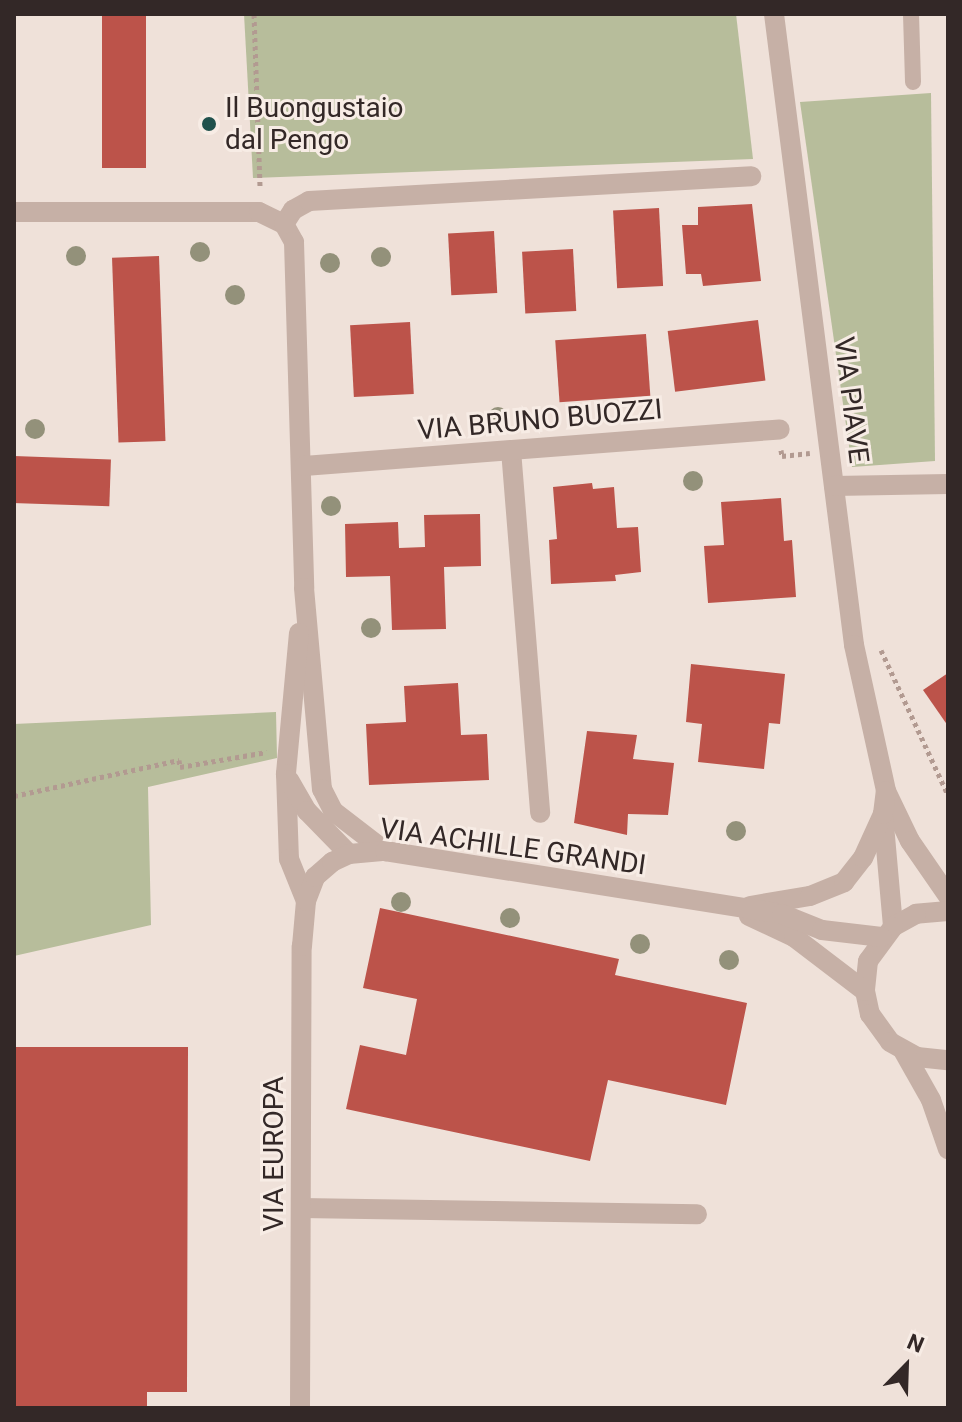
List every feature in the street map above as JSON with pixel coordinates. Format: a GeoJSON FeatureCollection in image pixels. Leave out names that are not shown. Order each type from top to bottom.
{"type":"FeatureCollection","features":[{"type":"Feature","properties":{"kind":"street","name":"VIA PIAVE"},"geometry":{"type":"LineString","coordinates":[[774,14],[854,645],[886,791],[910,841],[948,896]]}},
{"type":"Feature","properties":{"kind":"street"},"geometry":{"type":"LineString","coordinates":[[284,224],[293,210],[309,201],[751,176]]}},
{"type":"Feature","properties":{"kind":"street"},"geometry":{"type":"LineString","coordinates":[[14,212],[259,212],[284,224],[294,242],[296,264],[304,466],[304,588],[322,789],[333,811],[385,851]]}},
{"type":"Feature","properties":{"kind":"street","name":"VIA BRUNO BUOZZI"},"geometry":{"type":"LineString","coordinates":[[304,466],[780,429]]}},
{"type":"Feature","properties":{"kind":"street"},"geometry":{"type":"LineString","coordinates":[[511,450],[540,813]]}},
{"type":"Feature","properties":{"kind":"street"},"geometry":{"type":"LineString","coordinates":[[834,486],[948,484]]}},
{"type":"Feature","properties":{"kind":"street"},"geometry":{"type":"LineString","coordinates":[[304,588],[286,748],[286,774],[289,859],[306,901]]}},
{"type":"Feature","properties":{"kind":"street"},"geometry":{"type":"LineString","coordinates":[[286,774],[307,811],[349,854]]}},
{"type":"Feature","properties":{"kind":"street","name":"VIA PIAVE"},"geometry":{"type":"LineString","coordinates":[[883,814],[886,791]]}},
{"type":"Feature","properties":{"kind":"street"},"geometry":{"type":"LineString","coordinates":[[883,814],[887,932]]}},
{"type":"Feature","properties":{"kind":"street","name":"VIA ACHILLE GRANDI"},"geometry":{"type":"LineString","coordinates":[[735,910],[810,896],[844,882],[863,858],[883,814]]}},
{"type":"Feature","properties":{"kind":"street","name":"VIA ACHILLE GRANDI"},"geometry":{"type":"LineString","coordinates":[[306,901],[315,877],[349,854],[385,851],[735,910],[782,914],[847,935],[887,932]]}},
{"type":"Feature","properties":{"kind":"street","name":"VIA EUROPA"},"geometry":{"type":"LineString","coordinates":[[300,1408],[306,901]]}},
{"type":"Feature","properties":{"kind":"street","name":"VIA ACHILLE GRANDI"},"geometry":{"type":"LineString","coordinates":[[735,910],[794,937],[865,991]]}},
{"type":"Feature","properties":{"kind":"street"},"geometry":{"type":"LineString","coordinates":[[948,911],[916,914],[887,932],[868,961],[865,991],[879,1029],[904,1052],[931,1100],[948,1149]]}},
{"type":"Feature","properties":{"kind":"street"},"geometry":{"type":"LineString","coordinates":[[904,1052],[948,1060]]}},
{"type":"Feature","properties":{"kind":"street"},"geometry":{"type":"LineString","coordinates":[[301,1208],[697,1214]]}},
{"type":"Feature","properties":{"kind":"lane"},"geometry":{"type":"LineString","coordinates":[[911,14],[913,82]]}},
{"type":"Feature","properties":{"kind":"path"},"geometry":{"type":"LineString","coordinates":[[254,14],[259,212]]}},
{"type":"Feature","properties":{"kind":"path"},"geometry":{"type":"LineString","coordinates":[[780,429],[782,456],[829,452]]}},
{"type":"Feature","properties":{"kind":"path"},"geometry":{"type":"LineString","coordinates":[[880,648],[948,795]]}},
{"type":"Feature","properties":{"kind":"path"},"geometry":{"type":"LineString","coordinates":[[14,796],[179,760],[180,767],[286,748]]}},
{"type":"Feature","properties":{"kind":"green space"},"geometry":{"type":"Polygon","coordinates":[[[244,14],[736,14],[753,159],[253,178],[244,14]]]}},
{"type":"Feature","properties":{"kind":"green space"},"geometry":{"type":"Polygon","coordinates":[[[931,93],[935,461],[852,467],[800,102],[931,93]]]}},
{"type":"Feature","properties":{"kind":"green space"},"geometry":{"type":"Polygon","coordinates":[[[276,712],[277,758],[148,787],[151,925],[14,956],[14,724],[276,712]]]}},
{"type":"Feature","properties":{"kind":"building"},"geometry":{"type":"Polygon","coordinates":[[[102,14],[146,14],[146,168],[102,168],[102,14]]]}},
{"type":"Feature","properties":{"kind":"building"},"geometry":{"type":"Polygon","coordinates":[[[752,204],[761,281],[703,286],[701,274],[686,274],[682,225],[698,225],[698,207],[752,204]]]}},
{"type":"Feature","properties":{"kind":"building"},"geometry":{"type":"Polygon","coordinates":[[[659,208],[663,286],[617,288],[613,210],[659,208]]]}},
{"type":"Feature","properties":{"kind":"building"},"geometry":{"type":"Polygon","coordinates":[[[494,231],[497,293],[451,295],[448,233],[494,231]]]}},
{"type":"Feature","properties":{"kind":"building"},"geometry":{"type":"Polygon","coordinates":[[[573,249],[576,311],[525,314],[522,252],[573,249]]]}},
{"type":"Feature","properties":{"kind":"building"},"geometry":{"type":"Polygon","coordinates":[[[159,256],[165,441],[118,443],[112,258],[159,256]]]}},
{"type":"Feature","properties":{"kind":"building"},"geometry":{"type":"Polygon","coordinates":[[[758,320],[765,381],[675,392],[668,331],[758,320]]]}},
{"type":"Feature","properties":{"kind":"building"},"geometry":{"type":"Polygon","coordinates":[[[410,322],[414,394],[354,397],[350,325],[410,322]]]}},
{"type":"Feature","properties":{"kind":"building"},"geometry":{"type":"Polygon","coordinates":[[[646,334],[650,396],[560,402],[555,340],[646,334]]]}},
{"type":"Feature","properties":{"kind":"building"},"geometry":{"type":"Polygon","coordinates":[[[14,456],[111,459],[109,506],[14,503],[14,456]]]}},
{"type":"Feature","properties":{"kind":"building"},"geometry":{"type":"Polygon","coordinates":[[[592,483],[593,489],[614,487],[617,528],[638,527],[641,572],[615,575],[616,581],[551,584],[549,540],[557,539],[553,487],[592,483]]]}},
{"type":"Feature","properties":{"kind":"building"},"geometry":{"type":"Polygon","coordinates":[[[781,498],[784,541],[792,540],[796,597],[708,603],[704,546],[724,545],[721,502],[781,498]]]}},
{"type":"Feature","properties":{"kind":"building"},"geometry":{"type":"Polygon","coordinates":[[[480,514],[481,566],[444,567],[446,629],[392,630],[390,576],[346,577],[345,524],[398,522],[399,548],[425,547],[424,515],[480,514]]]}},
{"type":"Feature","properties":{"kind":"building"},"geometry":{"type":"Polygon","coordinates":[[[691,664],[785,674],[780,724],[769,723],[764,769],[698,762],[702,724],[686,722],[691,664]]]}},
{"type":"Feature","properties":{"kind":"building"},"geometry":{"type":"Polygon","coordinates":[[[948,673],[948,726],[923,690],[948,673]]]}},
{"type":"Feature","properties":{"kind":"building"},"geometry":{"type":"Polygon","coordinates":[[[458,683],[461,735],[487,734],[489,780],[369,785],[366,724],[406,722],[404,686],[458,683]]]}},
{"type":"Feature","properties":{"kind":"building"},"geometry":{"type":"Polygon","coordinates":[[[587,731],[637,735],[633,759],[674,763],[668,815],[628,814],[627,835],[574,823],[587,731]]]}},
{"type":"Feature","properties":{"kind":"building"},"geometry":{"type":"Polygon","coordinates":[[[380,908],[619,959],[615,975],[747,1003],[726,1105],[608,1080],[590,1161],[346,1109],[360,1045],[406,1055],[417,999],[363,988],[380,908]]]}},
{"type":"Feature","properties":{"kind":"building"},"geometry":{"type":"Polygon","coordinates":[[[14,1047],[188,1047],[187,1392],[147,1392],[147,1408],[14,1408],[14,1047]]]}},
{"type":"Feature","properties":{"kind":"place","name":"Il Buongustaio dal Pengo"},"geometry":{"type":"Point","coordinates":[209,124]}}]}
